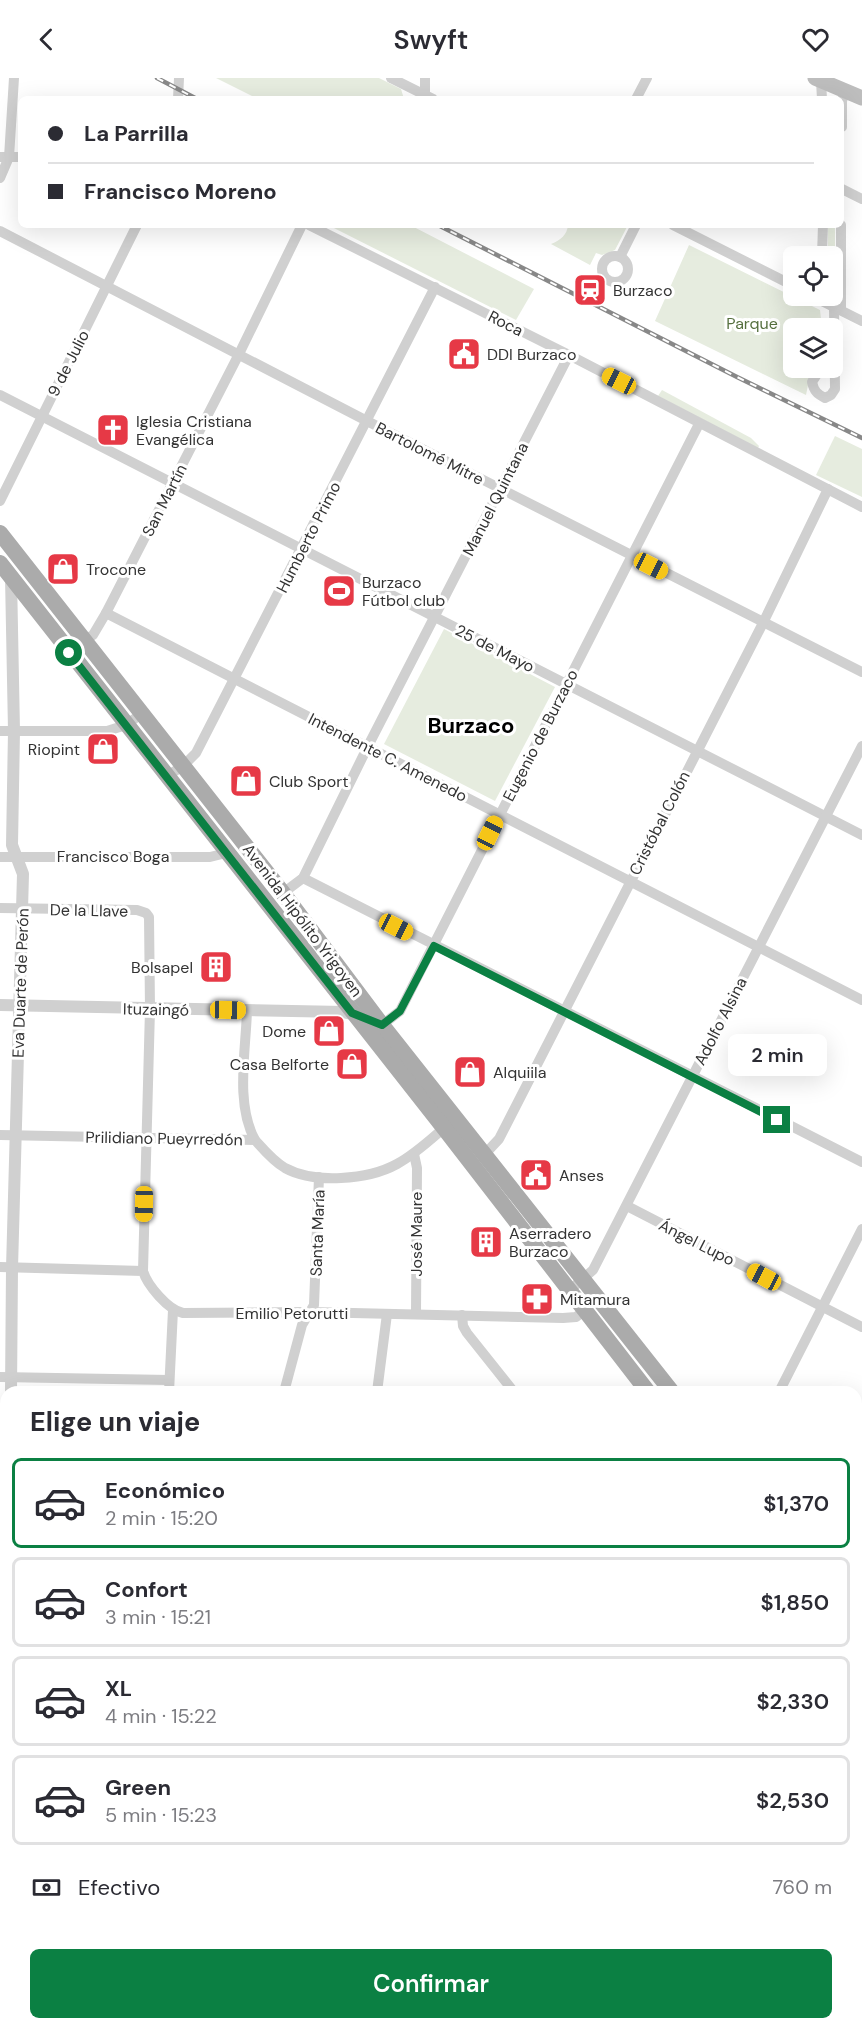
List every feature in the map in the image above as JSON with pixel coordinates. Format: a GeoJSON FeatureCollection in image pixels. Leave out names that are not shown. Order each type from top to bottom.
{"type":"FeatureCollection","features":[{"type":"Feature","properties":{"kind":"main road"},"geometry":{"type":"LineString","coordinates":[[818,79],[862,98]]}},
{"type":"Feature","properties":{"kind":"main road","name":"Avenida Hipólito Yrigoyen"},"geometry":{"type":"LineString","coordinates":[[0,533],[284,893],[382,1025],[485,1154],[577,1285],[585,1311],[643,1386]]}},
{"type":"Feature","properties":{"kind":"main road","name":"Avenida Hipólito Yrigoyen"},"geometry":{"type":"LineString","coordinates":[[0,563],[11,577],[12,596],[126,725],[444,1128],[577,1285],[598,1300],[667,1386]]}},
{"type":"Feature","properties":{"kind":"street"},"geometry":{"type":"LineString","coordinates":[[0,178],[5,157],[14,78]]}},
{"type":"Feature","properties":{"kind":"street"},"geometry":{"type":"LineString","coordinates":[[178,96],[179,78]]}},
{"type":"Feature","properties":{"kind":"street"},"geometry":{"type":"LineString","coordinates":[[391,78],[427,96]]}},
{"type":"Feature","properties":{"kind":"street"},"geometry":{"type":"LineString","coordinates":[[425,78],[429,96]]}},
{"type":"Feature","properties":{"kind":"street"},"geometry":{"type":"LineString","coordinates":[[637,96],[646,78]]}},
{"type":"Feature","properties":{"kind":"street"},"geometry":{"type":"LineString","coordinates":[[818,79],[821,96]]}},
{"type":"Feature","properties":{"kind":"street"},"geometry":{"type":"LineString","coordinates":[[844,96],[845,91]]}},
{"type":"Feature","properties":{"kind":"street"},"geometry":{"type":"LineString","coordinates":[[844,190],[862,199]]}},
{"type":"Feature","properties":{"kind":"street","name":"9 de Julio"},"geometry":{"type":"LineString","coordinates":[[0,501],[135,228]]}},
{"type":"Feature","properties":{"kind":"street","name":"San Martín"},"geometry":{"type":"LineString","coordinates":[[83,641],[93,635],[106,613],[239,354],[301,228]]}},
{"type":"Feature","properties":{"kind":"street","name":"Roca"},"geometry":{"type":"LineString","coordinates":[[315,228],[569,355],[862,507]]}},
{"type":"Feature","properties":{"kind":"street"},"geometry":{"type":"LineString","coordinates":[[620,257],[634,228]]}},
{"type":"Feature","properties":{"kind":"street"},"geometry":{"type":"LineString","coordinates":[[679,228],[783,280]]}},
{"type":"Feature","properties":{"kind":"street"},"geometry":{"type":"LineString","coordinates":[[822,246],[823,228]]}},
{"type":"Feature","properties":{"kind":"street"},"geometry":{"type":"LineString","coordinates":[[836,318],[841,228]]}},
{"type":"Feature","properties":{"kind":"street","name":"Bartolomé Mitre"},"geometry":{"type":"LineString","coordinates":[[0,231],[367,421],[862,672]]}},
{"type":"Feature","properties":{"kind":"street","name":"Humberto Primo"},"geometry":{"type":"LineString","coordinates":[[167,776],[183,766],[196,753],[435,287]]}},
{"type":"Feature","properties":{"kind":"street"},"geometry":{"type":"LineString","coordinates":[[832,306],[862,321]]}},
{"type":"Feature","properties":{"kind":"street","name":"Manuel Quintana"},"geometry":{"type":"LineString","coordinates":[[284,893],[303,878],[368,746],[569,355]]}},
{"type":"Feature","properties":{"kind":"street"},"geometry":{"type":"LineString","coordinates":[[814,378],[812,382],[814,390],[825,398],[835,389],[834,378]]}},
{"type":"Feature","properties":{"kind":"street","name":"25 de Mayo"},"geometry":{"type":"LineString","coordinates":[[0,395],[862,835]]}},
{"type":"Feature","properties":{"kind":"street","name":"Eugenio de Burzaco"},"geometry":{"type":"LineString","coordinates":[[375,1041],[382,1025],[400,1011],[699,424]]}},
{"type":"Feature","properties":{"kind":"street","name":"Cristóbal Colón"},"geometry":{"type":"LineString","coordinates":[[485,1154],[499,1139],[763,623],[828,489]]}},
{"type":"Feature","properties":{"kind":"street","name":"Eva Duarte de Perón"},"geometry":{"type":"LineString","coordinates":[[6,1377],[6,1267],[16,1135],[22,909],[22,870],[12,845],[14,731],[12,596]]}},
{"type":"Feature","properties":{"kind":"street","name":"Intendente C. Amenedo"},"geometry":{"type":"LineString","coordinates":[[106,613],[862,1000]]}},
{"type":"Feature","properties":{"kind":"street"},"geometry":{"type":"LineString","coordinates":[[0,731],[107,731],[126,725],[141,714]]}},
{"type":"Feature","properties":{"kind":"street","name":"Adolfo Alsina"},"geometry":{"type":"LineString","coordinates":[[577,1285],[593,1270],[627,1206],[862,746]]}},
{"type":"Feature","properties":{"kind":"street","name":"Francisco Boga"},"geometry":{"type":"LineString","coordinates":[[0,857],[210,856],[226,853]]}},
{"type":"Feature","properties":{"kind":"street"},"geometry":{"type":"LineString","coordinates":[[303,878],[862,1162]]}},
{"type":"Feature","properties":{"kind":"street","name":"De la Llave"},"geometry":{"type":"LineString","coordinates":[[0,908],[142,911],[146,913],[150,922],[150,1009]]}},
{"type":"Feature","properties":{"kind":"street","name":"Ituzaingó"},"geometry":{"type":"LineString","coordinates":[[0,1005],[352,1013],[382,1025]]}},
{"type":"Feature","properties":{"kind":"street"},"geometry":{"type":"LineString","coordinates":[[150,1009],[143,1271],[145,1277],[173,1310],[169,1386]]}},
{"type":"Feature","properties":{"kind":"street"},"geometry":{"type":"LineString","coordinates":[[248,1010],[244,1104],[249,1129],[255,1140]]}},
{"type":"Feature","properties":{"kind":"street","name":"Prilidiano Pueyrredón"},"geometry":{"type":"LineString","coordinates":[[0,1135],[255,1140],[284,1167],[303,1174],[339,1178],[369,1174],[396,1165],[414,1154],[444,1128]]}},
{"type":"Feature","properties":{"kind":"street","name":"José Maure"},"geometry":{"type":"LineString","coordinates":[[414,1154],[417,1168],[416,1314]]}},
{"type":"Feature","properties":{"kind":"street","name":"Santa María"},"geometry":{"type":"LineString","coordinates":[[286,1386],[300,1329],[311,1312],[315,1298],[319,1177]]}},
{"type":"Feature","properties":{"kind":"street","name":"Ángel Lupo"},"geometry":{"type":"LineString","coordinates":[[627,1206],[862,1327]]}},
{"type":"Feature","properties":{"kind":"street"},"geometry":{"type":"LineString","coordinates":[[782,1386],[862,1228]]}},
{"type":"Feature","properties":{"kind":"street"},"geometry":{"type":"LineString","coordinates":[[6,1267],[143,1271]]}},
{"type":"Feature","properties":{"kind":"street","name":"Emilio Petorutti"},"geometry":{"type":"LineString","coordinates":[[173,1310],[183,1313],[311,1312],[563,1318],[576,1317],[598,1300]]}},
{"type":"Feature","properties":{"kind":"street"},"geometry":{"type":"LineString","coordinates":[[378,1386],[387,1314]]}},
{"type":"Feature","properties":{"kind":"street"},"geometry":{"type":"LineString","coordinates":[[462,1315],[463,1326],[467,1333],[509,1386]]}},
{"type":"Feature","properties":{"kind":"street"},"geometry":{"type":"LineString","coordinates":[[6,1377],[169,1380]]}},
{"type":"Feature","properties":{"kind":"green space"},"geometry":{"type":"Polygon","coordinates":[[[216,78],[379,78],[401,89],[403,96],[252,96],[216,78]]]}},
{"type":"Feature","properties":{"kind":"green space"},"geometry":{"type":"Polygon","coordinates":[[[334,228],[416,228],[534,289],[516,320],[334,228]]]}},
{"type":"Feature","properties":{"kind":"green space"},"geometry":{"type":"Polygon","coordinates":[[[567,228],[626,228],[615,250],[602,255],[596,253],[590,265],[551,244],[563,237],[567,228]]]}},
{"type":"Feature","properties":{"kind":"green space"},"geometry":{"type":"Polygon","coordinates":[[[828,228],[835,228],[835,246],[828,246],[828,228]]]}},
{"type":"Feature","properties":{"kind":"green space","name":"Parque"},"geometry":{"type":"Polygon","coordinates":[[[689,245],[783,292],[783,306],[812,306],[820,310],[821,318],[783,318],[783,378],[812,378],[806,395],[655,321],[689,245]]]}},
{"type":"Feature","properties":{"kind":"green space"},"geometry":{"type":"Polygon","coordinates":[[[662,390],[751,438],[759,446],[758,448],[658,396],[662,390]]]}},
{"type":"Feature","properties":{"kind":"green space"},"geometry":{"type":"Polygon","coordinates":[[[835,436],[862,449],[862,497],[816,475],[835,436]]]}},
{"type":"Feature","properties":{"kind":"green space"},"geometry":{"type":"Polygon","coordinates":[[[444,629],[555,687],[495,801],[384,744],[444,629]]]}},
{"type":"Feature","properties":{"kind":"railway"},"geometry":{"type":"LineString","coordinates":[[157,78],[191,96]]}},
{"type":"Feature","properties":{"kind":"railway"},"geometry":{"type":"LineString","coordinates":[[444,228],[862,438]]}},
{"type":"Feature","properties":{"kind":"place","name":"Burzaco"},"geometry":{"type":"Point","coordinates":[590,290]}},
{"type":"Feature","properties":{"kind":"place","name":"DDI Burzaco"},"geometry":{"type":"Point","coordinates":[464,354]}},
{"type":"Feature","properties":{"kind":"place","name":"Iglesia Cristiana Evangélica"},"geometry":{"type":"Point","coordinates":[113,430]}},
{"type":"Feature","properties":{"kind":"place","name":"Trocone"},"geometry":{"type":"Point","coordinates":[63,569]}},
{"type":"Feature","properties":{"kind":"place","name":"Burzaco Fútbol club"},"geometry":{"type":"Point","coordinates":[339,591]}},
{"type":"Feature","properties":{"kind":"place","name":"Riopint"},"geometry":{"type":"Point","coordinates":[103,749]}},
{"type":"Feature","properties":{"kind":"place","name":"Club Sport"},"geometry":{"type":"Point","coordinates":[246,781]}},
{"type":"Feature","properties":{"kind":"place","name":"Bolsapel"},"geometry":{"type":"Point","coordinates":[216,967]}},
{"type":"Feature","properties":{"kind":"place","name":"Dome"},"geometry":{"type":"Point","coordinates":[329,1031]}},
{"type":"Feature","properties":{"kind":"place","name":"Casa Belforte"},"geometry":{"type":"Point","coordinates":[352,1064]}},
{"type":"Feature","properties":{"kind":"place","name":"Alquiila"},"geometry":{"type":"Point","coordinates":[470,1072]}},
{"type":"Feature","properties":{"kind":"place","name":"Anses"},"geometry":{"type":"Point","coordinates":[536,1175]}},
{"type":"Feature","properties":{"kind":"place","name":"Aserradero Burzaco"},"geometry":{"type":"Point","coordinates":[486,1242]}},
{"type":"Feature","properties":{"kind":"place","name":"Mitamura"},"geometry":{"type":"Point","coordinates":[537,1299]}},
{"type":"Feature","properties":{"kind":"district","name":"Burzaco"},"geometry":{"type":"Point","coordinates":[471,725]}},
{"type":"Feature","properties":{"kind":"route"},"geometry":{"type":"LineString","coordinates":[[69,653],[352,1013],[382,1025],[397,1015],[434,946],[777,1120]]}}]}
